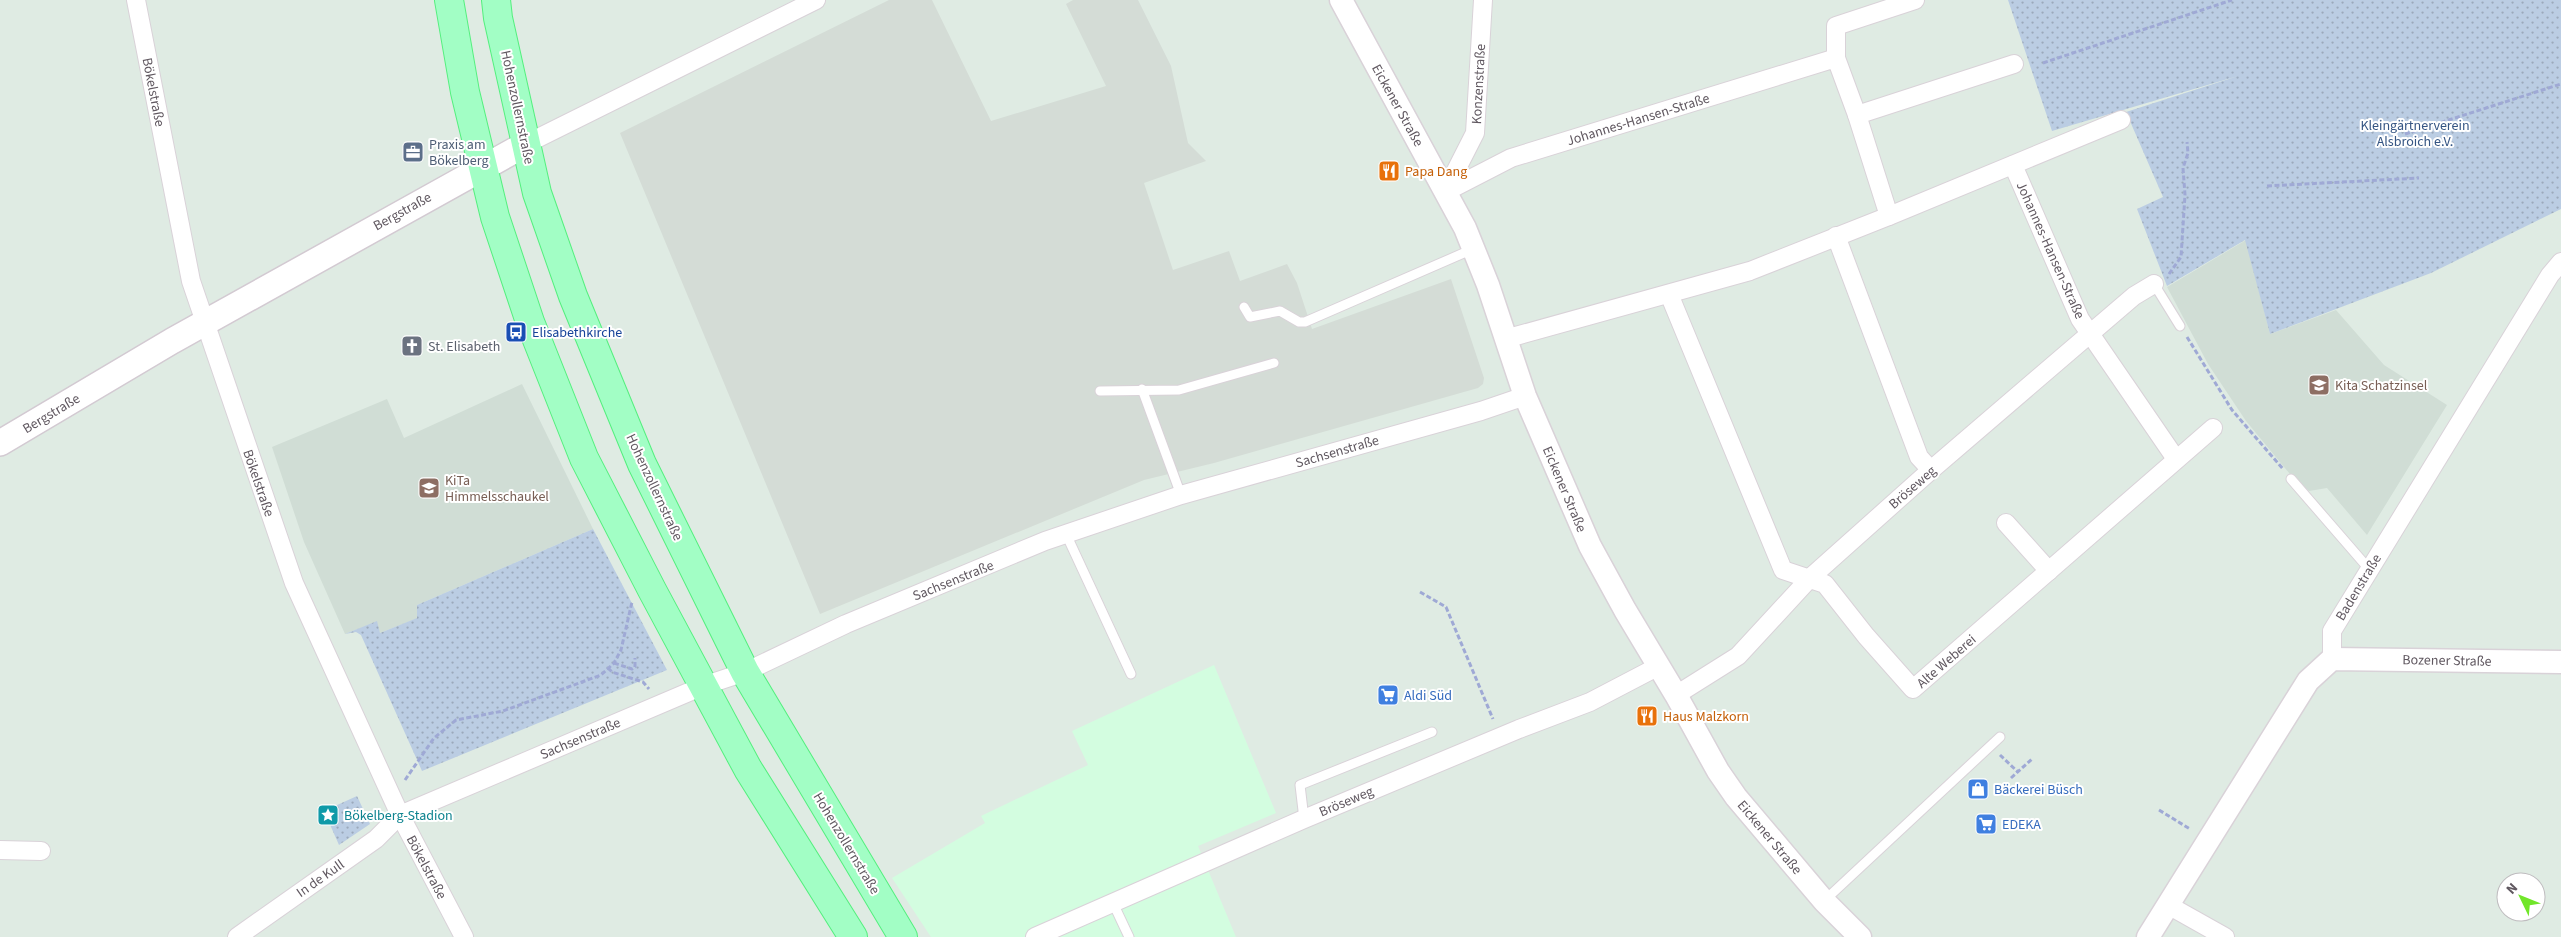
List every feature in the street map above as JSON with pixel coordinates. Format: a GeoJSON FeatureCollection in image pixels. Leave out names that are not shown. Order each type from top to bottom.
{"type":"FeatureCollection","features":[{"type":"Feature","properties":{"kind":"main road"},"geometry":{"type":"LineString","coordinates":[[449,0],[465,92],[495,217],[530,322],[584,458],[748,769],[853,937]]}},
{"type":"Feature","properties":{"kind":"main road","name":"Hohenzollernstraße"},"geometry":{"type":"LineString","coordinates":[[496,0],[537,193],[573,296],[642,464],[745,672],[903,937]]}},
{"type":"Feature","properties":{"kind":"main road","name":"Bergstraße"},"geometry":{"type":"LineString","coordinates":[[0,443],[205,322],[483,166],[526,144]]}},
{"type":"Feature","properties":{"kind":"street","name":"Bökelstraße"},"geometry":{"type":"LineString","coordinates":[[136,0],[191,281],[294,583],[400,815],[464,937]]}},
{"type":"Feature","properties":{"kind":"street","name":"Bergstraße"},"geometry":{"type":"LineString","coordinates":[[526,144],[579,115],[813,0]]}},
{"type":"Feature","properties":{"kind":"street","name":"Eickener Straße"},"geometry":{"type":"LineString","coordinates":[[1341,0],[1445,192],[1473,249],[1488,285],[1525,396],[1590,546],[1657,667],[1676,695],[1718,771],[1736,797],[1824,901],[1860,937]]}},
{"type":"Feature","properties":{"kind":"street","name":"Konzenstraße"},"geometry":{"type":"LineString","coordinates":[[1445,192],[1475,133],[1483,0]]}},
{"type":"Feature","properties":{"kind":"street"},"geometry":{"type":"LineString","coordinates":[[1888,216],[1857,115],[1836,58],[1836,26],[1915,0]]}},
{"type":"Feature","properties":{"kind":"street","name":"Johannes-Hansen-Straße"},"geometry":{"type":"LineString","coordinates":[[1445,192],[1511,158],[1836,58]]}},
{"type":"Feature","properties":{"kind":"street"},"geometry":{"type":"LineString","coordinates":[[1857,115],[2014,64]]}},
{"type":"Feature","properties":{"kind":"street","name":"Johannes-Hansen-Straße"},"geometry":{"type":"LineString","coordinates":[[1505,339],[1750,271],[2121,120]]}},
{"type":"Feature","properties":{"kind":"street","name":"Johannes-Hansen-Straße"},"geometry":{"type":"LineString","coordinates":[[2012,164],[2080,320],[2092,334]]}},
{"type":"Feature","properties":{"kind":"street"},"geometry":{"type":"LineString","coordinates":[[1836,236],[1919,456],[1931,470]]}},
{"type":"Feature","properties":{"kind":"street","name":"Badenstraße"},"geometry":{"type":"LineString","coordinates":[[2332,659],[2332,631],[2368,569],[2550,276],[2561,262]]}},
{"type":"Feature","properties":{"kind":"street","name":"Bröseweg"},"geometry":{"type":"LineString","coordinates":[[1676,695],[1738,656],[1810,578],[1931,470],[2092,334],[2134,296],[2159,281]]}},
{"type":"Feature","properties":{"kind":"street"},"geometry":{"type":"LineString","coordinates":[[1669,294],[1783,570],[1810,578]]}},
{"type":"Feature","properties":{"kind":"street"},"geometry":{"type":"LineString","coordinates":[[2092,334],[2176,459]]}},
{"type":"Feature","properties":{"kind":"street","name":"Sachsenstraße"},"geometry":{"type":"LineString","coordinates":[[400,815],[703,686],[745,672],[846,624],[1066,534],[1181,495],[1481,411],[1525,396]]}},
{"type":"Feature","properties":{"kind":"street","name":"Alte Weberei"},"geometry":{"type":"LineString","coordinates":[[1810,578],[1825,584],[1866,636],[1913,689],[2212,428]]}},
{"type":"Feature","properties":{"kind":"street"},"geometry":{"type":"LineString","coordinates":[[2006,523],[2049,571]]}},
{"type":"Feature","properties":{"kind":"street"},"geometry":{"type":"LineString","coordinates":[[2148,937],[2308,681],[2332,659]]}},
{"type":"Feature","properties":{"kind":"street","name":"Bozener Straße"},"geometry":{"type":"LineString","coordinates":[[2332,659],[2561,662]]}},
{"type":"Feature","properties":{"kind":"street","name":"Bröseweg"},"geometry":{"type":"LineString","coordinates":[[1035,937],[1304,819],[1501,736],[1590,702],[1657,667]]}},
{"type":"Feature","properties":{"kind":"street","name":"In de Kull"},"geometry":{"type":"LineString","coordinates":[[237,937],[376,839],[400,815]]}},
{"type":"Feature","properties":{"kind":"street"},"geometry":{"type":"LineString","coordinates":[[0,850],[42,851]]}},
{"type":"Feature","properties":{"kind":"street"},"geometry":{"type":"LineString","coordinates":[[2168,905],[2225,937]]}},
{"type":"Feature","properties":{"kind":"lane"},"geometry":{"type":"LineString","coordinates":[[1244,307],[1250,317],[1280,311],[1299,322],[1305,322],[1473,249]]}},
{"type":"Feature","properties":{"kind":"lane"},"geometry":{"type":"LineString","coordinates":[[2159,281],[2180,326]]}},
{"type":"Feature","properties":{"kind":"lane"},"geometry":{"type":"LineString","coordinates":[[1100,391],[1179,390],[1274,363]]}},
{"type":"Feature","properties":{"kind":"lane"},"geometry":{"type":"LineString","coordinates":[[1142,389],[1181,495]]}},
{"type":"Feature","properties":{"kind":"lane"},"geometry":{"type":"LineString","coordinates":[[2291,479],[2368,569]]}},
{"type":"Feature","properties":{"kind":"lane"},"geometry":{"type":"LineString","coordinates":[[1066,534],[1131,674]]}},
{"type":"Feature","properties":{"kind":"lane"},"geometry":{"type":"LineString","coordinates":[[1304,819],[1300,785],[1432,732]]}},
{"type":"Feature","properties":{"kind":"lane"},"geometry":{"type":"LineString","coordinates":[[1824,901],[2000,737]]}},
{"type":"Feature","properties":{"kind":"lane"},"geometry":{"type":"LineString","coordinates":[[1114,903],[1129,937]]}},
{"type":"Feature","properties":{"kind":"path"},"geometry":{"type":"LineString","coordinates":[[2043,63],[2232,0]]}},
{"type":"Feature","properties":{"kind":"path"},"geometry":{"type":"LineString","coordinates":[[2405,134],[2561,84]]}},
{"type":"Feature","properties":{"kind":"path"},"geometry":{"type":"LineString","coordinates":[[2159,281],[2176,266],[2181,257],[2186,195],[2184,168],[2188,153],[2187,142]]}},
{"type":"Feature","properties":{"kind":"path"},"geometry":{"type":"LineString","coordinates":[[2266,186],[2419,178]]}},
{"type":"Feature","properties":{"kind":"path"},"geometry":{"type":"LineString","coordinates":[[2180,326],[2232,410],[2291,479]]}},
{"type":"Feature","properties":{"kind":"path"},"geometry":{"type":"LineString","coordinates":[[391,796],[412,773],[434,738],[456,720],[503,711],[601,675],[614,663],[621,650],[633,600],[652,590]]}},
{"type":"Feature","properties":{"kind":"path"},"geometry":{"type":"LineString","coordinates":[[1420,592],[1446,608],[1501,736]]}},
{"type":"Feature","properties":{"kind":"path"},"geometry":{"type":"LineString","coordinates":[[614,663],[632,669],[635,667],[635,658]]}},
{"type":"Feature","properties":{"kind":"path"},"geometry":{"type":"LineString","coordinates":[[608,668],[612,672],[646,685],[657,706]]}},
{"type":"Feature","properties":{"kind":"path"},"geometry":{"type":"LineString","coordinates":[[1991,746],[2018,772]]}},
{"type":"Feature","properties":{"kind":"path"},"geometry":{"type":"LineString","coordinates":[[2011,778],[2032,759]]}},
{"type":"Feature","properties":{"kind":"path"},"geometry":{"type":"LineString","coordinates":[[2159,810],[2191,829]]}},
{"type":"Feature","properties":{"kind":"path"},"geometry":{"type":"LineString","coordinates":[[2186,838],[2193,825]]}},
{"type":"Feature","properties":{"kind":"shaded area"},"geometry":{"type":"Polygon","coordinates":[[[889,0],[932,0],[991,121],[1106,86],[1066,4],[1073,0],[1138,0],[1171,66],[1188,143],[1206,161],[1144,183],[1173,270],[1229,251],[1240,281],[1287,264],[1297,283],[1312,329],[1451,279],[1484,378],[1483,384],[1478,388],[1214,463],[1144,480],[820,614],[620,133],[889,0]]]}},
{"type":"Feature","properties":{"kind":"shaded area","name":"Kita Schatzinsel"},"geometry":{"type":"Polygon","coordinates":[[[2246,240],[2270,334],[2336,310],[2384,365],[2447,405],[2367,535],[2327,488],[2309,491],[2294,479],[2246,421],[2208,364],[2167,287],[2246,240]]]}},
{"type":"Feature","properties":{"kind":"shaded area","name":"KiTa Himmelsschaukel"},"geometry":{"type":"Polygon","coordinates":[[[522,384],[593,529],[417,605],[418,618],[380,633],[376,622],[345,634],[304,542],[272,447],[387,399],[404,438],[522,384]]]}},
{"type":"Feature","properties":{"kind":"shaded area"},"geometry":{"type":"Polygon","coordinates":[[[1214,665],[1276,813],[1198,846],[1236,937],[931,937],[892,878],[985,823],[981,816],[1088,765],[1072,731],[1214,665]]]}},
{"type":"Feature","properties":{"kind":"green space","name":"Kleingärtnerverein Alsbroich e.V."},"geometry":{"type":"Polygon","coordinates":[[[2008,0],[2561,0],[2561,209],[2431,273],[2270,334],[2245,240],[2167,286],[2137,209],[2163,197],[2126,112],[2238,76],[2052,131],[2008,0]]]}},
{"type":"Feature","properties":{"kind":"green space"},"geometry":{"type":"Polygon","coordinates":[[[593,529],[667,670],[422,771],[361,635],[356,632],[345,634],[377,621],[380,633],[417,618],[417,605],[593,529]]]}},
{"type":"Feature","properties":{"kind":"green space"},"geometry":{"type":"Polygon","coordinates":[[[357,796],[370,824],[339,845],[324,811],[357,796]]]}},
{"type":"Feature","properties":{"kind":"place","name":"Praxis am Bökelberg"},"geometry":{"type":"Point","coordinates":[413,152]}},
{"type":"Feature","properties":{"kind":"place","name":"Papa Dang"},"geometry":{"type":"Point","coordinates":[1389,171]}},
{"type":"Feature","properties":{"kind":"place","name":"Elisabethkirche"},"geometry":{"type":"Point","coordinates":[516,332]}},
{"type":"Feature","properties":{"kind":"place","name":"St. Elisabeth"},"geometry":{"type":"Point","coordinates":[412,346]}},
{"type":"Feature","properties":{"kind":"place","name":"Kita Schatzinsel"},"geometry":{"type":"Point","coordinates":[2319,385]}},
{"type":"Feature","properties":{"kind":"place","name":"KiTa Himmelsschaukel"},"geometry":{"type":"Point","coordinates":[429,488]}},
{"type":"Feature","properties":{"kind":"place","name":"Aldi Süd"},"geometry":{"type":"Point","coordinates":[1388,695]}},
{"type":"Feature","properties":{"kind":"place","name":"Haus Malzkorn"},"geometry":{"type":"Point","coordinates":[1647,716]}},
{"type":"Feature","properties":{"kind":"place","name":"Bäckerei Büsch"},"geometry":{"type":"Point","coordinates":[1978,789]}},
{"type":"Feature","properties":{"kind":"place","name":"Bökelberg-Stadion"},"geometry":{"type":"Point","coordinates":[328,815]}},
{"type":"Feature","properties":{"kind":"place","name":"EDEKA"},"geometry":{"type":"Point","coordinates":[1986,824]}}]}
